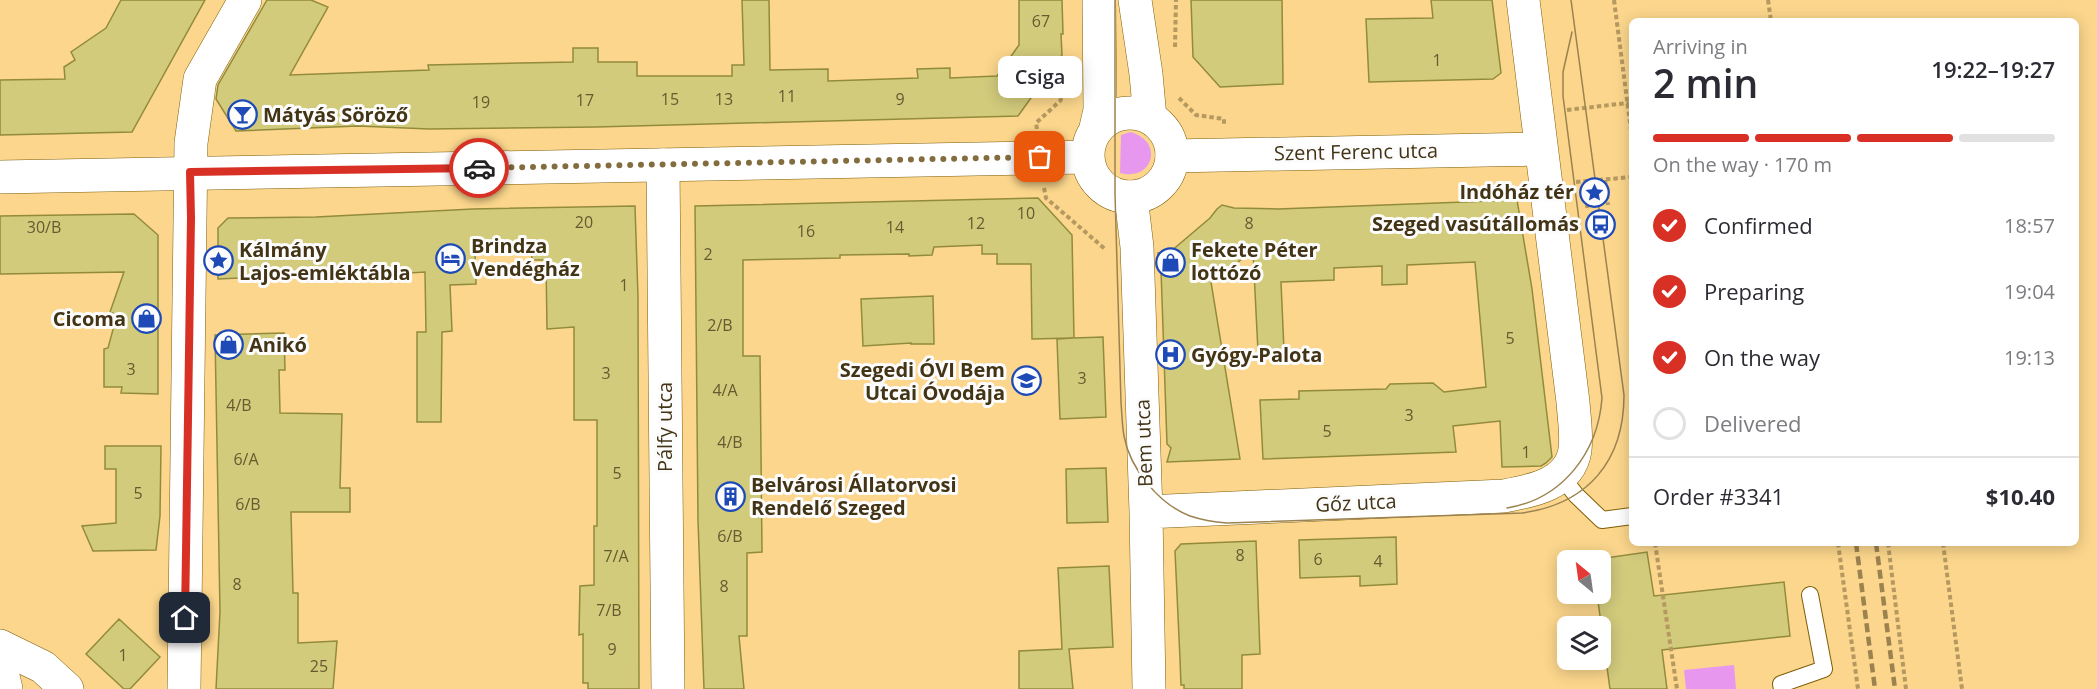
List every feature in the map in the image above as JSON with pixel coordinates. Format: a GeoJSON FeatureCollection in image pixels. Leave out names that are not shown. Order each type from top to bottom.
{"type":"FeatureCollection","features":[{"type":"Feature","properties":{"kind":"street"},"geometry":{"type":"LineString","coordinates":[[184,689],[191,143],[200,79],[245,0]]}},
{"type":"Feature","properties":{"kind":"street"},"geometry":{"type":"LineString","coordinates":[[1091,144],[1107,120],[1123,114],[1142,115],[1150,118],[1166,134],[1172,156],[1170,168],[1164,180],[1155,188],[1144,195],[1131,197],[1115,194],[1103,188],[1095,179],[1090,168],[1091,144],[1100,110],[1099,0]]}},
{"type":"Feature","properties":{"kind":"street"},"geometry":{"type":"LineString","coordinates":[[1135,0],[1150,118]]}},
{"type":"Feature","properties":{"kind":"street"},"geometry":{"type":"LineString","coordinates":[[1523,0],[1574,420],[1575,449],[1572,462],[1561,476]]}},
{"type":"Feature","properties":{"kind":"street"},"geometry":{"type":"LineString","coordinates":[[0,177],[663,165],[1091,144]]}},
{"type":"Feature","properties":{"kind":"street","name":"Szent Ferenc utca"},"geometry":{"type":"LineString","coordinates":[[1172,156],[1541,149]]}},
{"type":"Feature","properties":{"kind":"street","name":"Pálfy utca"},"geometry":{"type":"LineString","coordinates":[[663,165],[668,689]]}},
{"type":"Feature","properties":{"kind":"street","name":"Bem utca"},"geometry":{"type":"LineString","coordinates":[[1131,197],[1137,248],[1146,512],[1149,689]]}},
{"type":"Feature","properties":{"kind":"street","name":"Gőz utca"},"geometry":{"type":"LineString","coordinates":[[1146,512],[1504,496],[1537,490],[1561,476]]}},
{"type":"Feature","properties":{"kind":"street"},"geometry":{"type":"LineString","coordinates":[[0,646],[43,667],[67,689]]}},
{"type":"Feature","properties":{"kind":"street"},"geometry":{"type":"LineString","coordinates":[[0,663],[6,689]]}},
{"type":"Feature","properties":{"kind":"lane"},"geometry":{"type":"LineString","coordinates":[[1561,476],[1576,495],[1602,520],[1629,516]]}},
{"type":"Feature","properties":{"kind":"lane"},"geometry":{"type":"LineString","coordinates":[[1782,689],[1781,684],[1824,669],[1810,595]]}},
{"type":"Feature","properties":{"kind":"path"},"geometry":{"type":"LineString","coordinates":[[1175,53],[1176,0]]}},
{"type":"Feature","properties":{"kind":"path"},"geometry":{"type":"LineString","coordinates":[[1614,0],[1629,117]]}},
{"type":"Feature","properties":{"kind":"path"},"geometry":{"type":"LineString","coordinates":[[1768,0],[1771,18]]}},
{"type":"Feature","properties":{"kind":"path"},"geometry":{"type":"LineString","coordinates":[[1038,136],[1036,123],[1060,101],[1070,83]]}},
{"type":"Feature","properties":{"kind":"path"},"geometry":{"type":"LineString","coordinates":[[1176,95],[1196,115],[1224,119],[1225,154]]}},
{"type":"Feature","properties":{"kind":"path"},"geometry":{"type":"LineString","coordinates":[[1564,110],[1627,103]]}},
{"type":"Feature","properties":{"kind":"path"},"geometry":{"type":"LineString","coordinates":[[1627,103],[1629,107]]}},
{"type":"Feature","properties":{"kind":"path"},"geometry":{"type":"LineString","coordinates":[[1573,183],[1629,177]]}},
{"type":"Feature","properties":{"kind":"path"},"geometry":{"type":"LineString","coordinates":[[1605,180],[1608,205]]}},
{"type":"Feature","properties":{"kind":"path"},"geometry":{"type":"LineString","coordinates":[[1587,208],[1590,181]]}},
{"type":"Feature","properties":{"kind":"path"},"geometry":{"type":"LineString","coordinates":[[1043,182],[1046,198],[1106,249]]}},
{"type":"Feature","properties":{"kind":"path"},"geometry":{"type":"LineString","coordinates":[[1655,546],[1677,689]]}},
{"type":"Feature","properties":{"kind":"path"},"geometry":{"type":"LineString","coordinates":[[1838,546],[1858,689]]}},
{"type":"Feature","properties":{"kind":"path"},"geometry":{"type":"LineString","coordinates":[[1888,546],[1906,689]]}},
{"type":"Feature","properties":{"kind":"path"},"geometry":{"type":"LineString","coordinates":[[1943,546],[1962,689]]}},
{"type":"Feature","properties":{"kind":"shaded area"},"geometry":{"type":"Polygon","coordinates":[[[1130,132],[1141,136],[1148,143],[1151,159],[1141,172],[1120,173],[1121,135],[1130,132]]]}},
{"type":"Feature","properties":{"kind":"shaded area"},"geometry":{"type":"Polygon","coordinates":[[[1734,665],[1736,689],[1686,689],[1684,670],[1734,665]]]}},
{"type":"Feature","properties":{"kind":"building"},"geometry":{"type":"Polygon","coordinates":[[[121,0],[205,0],[132,132],[0,135],[0,80],[65,79],[64,67],[75,60],[71,52],[106,28],[121,0]]]}},
{"type":"Feature","properties":{"kind":"building"},"geometry":{"type":"Polygon","coordinates":[[[267,0],[311,0],[328,7],[290,75],[429,70],[428,65],[573,62],[573,48],[598,48],[598,62],[637,62],[637,76],[732,76],[732,65],[744,65],[742,0],[769,0],[770,70],[828,69],[828,81],[918,78],[917,69],[950,68],[950,78],[997,76],[1019,45],[1019,0],[1062,0],[1062,55],[1018,116],[596,127],[429,129],[358,126],[236,131],[216,99],[218,85],[267,0]]]}},
{"type":"Feature","properties":{"kind":"building"},"geometry":{"type":"Polygon","coordinates":[[[1191,0],[1282,0],[1283,84],[1220,87],[1193,57],[1191,0]]]}},
{"type":"Feature","properties":{"kind":"building"},"geometry":{"type":"Polygon","coordinates":[[[1431,0],[1492,0],[1501,73],[1493,79],[1369,82],[1366,19],[1433,18],[1431,0]]]}},
{"type":"Feature","properties":{"kind":"building"},"geometry":{"type":"Polygon","coordinates":[[[1038,198],[1072,235],[1074,338],[1103,337],[1106,417],[1060,419],[1057,339],[1073,338],[1032,339],[1031,264],[997,264],[997,254],[982,254],[982,245],[934,247],[932,255],[840,255],[840,258],[743,260],[743,356],[760,356],[762,552],[747,553],[747,636],[739,636],[744,689],[704,689],[698,520],[695,206],[1038,198]]]}},
{"type":"Feature","properties":{"kind":"building"},"geometry":{"type":"Polygon","coordinates":[[[1517,200],[1532,289],[1552,457],[1546,463],[1541,466],[1502,467],[1500,421],[1453,426],[1456,452],[1263,459],[1260,400],[1299,399],[1299,391],[1386,389],[1390,384],[1433,383],[1444,392],[1486,387],[1475,262],[1407,265],[1407,284],[1382,285],[1382,266],[1334,268],[1334,280],[1281,282],[1284,351],[1258,352],[1253,251],[1211,282],[1240,459],[1167,462],[1171,448],[1167,444],[1161,270],[1158,253],[1170,252],[1222,205],[1234,208],[1278,209],[1517,200]]]}},
{"type":"Feature","properties":{"kind":"building"},"geometry":{"type":"Polygon","coordinates":[[[635,206],[638,297],[639,689],[588,689],[588,683],[583,683],[583,634],[579,635],[580,586],[594,585],[594,526],[597,526],[597,420],[574,420],[574,327],[547,329],[546,260],[532,260],[531,249],[475,253],[476,284],[450,285],[452,331],[442,332],[441,422],[417,422],[417,332],[426,332],[425,272],[344,277],[344,273],[218,279],[218,228],[228,218],[635,206]]]}},
{"type":"Feature","properties":{"kind":"building"},"geometry":{"type":"Polygon","coordinates":[[[134,214],[158,235],[158,394],[121,393],[122,387],[104,387],[104,349],[108,348],[117,315],[110,312],[124,272],[0,274],[0,216],[134,214]]]}},
{"type":"Feature","properties":{"kind":"building"},"geometry":{"type":"Polygon","coordinates":[[[933,296],[934,344],[863,346],[861,299],[933,296]]]}},
{"type":"Feature","properties":{"kind":"building"},"geometry":{"type":"Polygon","coordinates":[[[284,333],[285,370],[279,370],[280,413],[342,414],[340,488],[350,488],[350,512],[291,512],[293,593],[298,593],[298,643],[337,641],[333,689],[216,689],[220,612],[215,335],[284,333]]]}},
{"type":"Feature","properties":{"kind":"building"},"geometry":{"type":"Polygon","coordinates":[[[105,446],[161,446],[160,516],[156,550],[93,551],[82,526],[116,523],[116,469],[105,469],[105,446]]]}},
{"type":"Feature","properties":{"kind":"building"},"geometry":{"type":"Polygon","coordinates":[[[1106,468],[1108,522],[1067,523],[1066,469],[1106,468]]]}},
{"type":"Feature","properties":{"kind":"building"},"geometry":{"type":"Polygon","coordinates":[[[1396,537],[1397,584],[1360,586],[1360,576],[1300,578],[1299,540],[1396,537]]]}},
{"type":"Feature","properties":{"kind":"building"},"geometry":{"type":"Polygon","coordinates":[[[1256,541],[1260,654],[1242,655],[1242,689],[1184,689],[1184,685],[1181,685],[1175,551],[1181,544],[1256,541]]]}},
{"type":"Feature","properties":{"kind":"building"},"geometry":{"type":"Polygon","coordinates":[[[1647,552],[1654,596],[1784,582],[1790,636],[1662,650],[1667,689],[1610,689],[1607,670],[1611,670],[1611,616],[1600,616],[1598,604],[1611,604],[1611,557],[1647,552]]]}},
{"type":"Feature","properties":{"kind":"building"},"geometry":{"type":"Polygon","coordinates":[[[1109,566],[1113,647],[1069,649],[1073,689],[1019,689],[1019,651],[1062,649],[1058,568],[1109,566]]]}},
{"type":"Feature","properties":{"kind":"building"},"geometry":{"type":"Polygon","coordinates":[[[119,619],[160,657],[130,689],[124,689],[86,654],[119,619]]]}},
{"type":"Feature","properties":{"kind":"tram line"},"geometry":{"type":"LineString","coordinates":[[1115,0],[1115,194],[1124,436],[1132,461],[1139,473],[1167,503],[1190,516],[1227,523],[1522,513],[1566,500],[1598,475],[1609,459],[1622,419],[1624,395],[1571,0]]}},
{"type":"Feature","properties":{"kind":"tram line"},"geometry":{"type":"LineString","coordinates":[[1507,508],[1545,495],[1574,470],[1593,437],[1602,398],[1563,96],[1563,72],[1572,32]]}},
{"type":"Feature","properties":{"kind":"railway"},"geometry":{"type":"LineString","coordinates":[[1856,546],[1875,689]]}},
{"type":"Feature","properties":{"kind":"railway"},"geometry":{"type":"LineString","coordinates":[[1876,546],[1895,689]]}},
{"type":"Feature","properties":{"kind":"way so far"},"geometry":{"type":"LineString","coordinates":[[479,168],[1040,157]]}},
{"type":"Feature","properties":{"kind":"place","name":"Mátyás Söröző"},"geometry":{"type":"Point","coordinates":[242,115]}},
{"type":"Feature","properties":{"kind":"place","name":"Csiga"},"geometry":{"type":"Point","coordinates":[1040,157]}},
{"type":"Feature","properties":{"kind":"place","name":"Indóház tér"},"geometry":{"type":"Point","coordinates":[1595,192]}},
{"type":"Feature","properties":{"kind":"place","name":"Szeged vasútállomás"},"geometry":{"type":"Point","coordinates":[1600,224]}},
{"type":"Feature","properties":{"kind":"place","name":"Brindza Vendégház"},"geometry":{"type":"Point","coordinates":[450,258]}},
{"type":"Feature","properties":{"kind":"place","name":"Kálmány Lajos-emléktábla"},"geometry":{"type":"Point","coordinates":[218,261]}},
{"type":"Feature","properties":{"kind":"place","name":"Fekete Péter lottózó"},"geometry":{"type":"Point","coordinates":[1170,262]}},
{"type":"Feature","properties":{"kind":"place","name":"Cicoma"},"geometry":{"type":"Point","coordinates":[147,319]}},
{"type":"Feature","properties":{"kind":"place","name":"Anikó"},"geometry":{"type":"Point","coordinates":[228,345]}},
{"type":"Feature","properties":{"kind":"place","name":"Gyógy-Palota"},"geometry":{"type":"Point","coordinates":[1170,355]}},
{"type":"Feature","properties":{"kind":"place","name":"Szegedi ÓVI Bem Utcai Óvodája"},"geometry":{"type":"Point","coordinates":[1026,381]}},
{"type":"Feature","properties":{"kind":"place","name":"Belvárosi Állatorvosi Rendelő Szeged"},"geometry":{"type":"Point","coordinates":[730,497]}},
{"type":"Feature","properties":{"kind":"route"},"geometry":{"type":"LineString","coordinates":[[185,618],[190,172],[479,168]]}}]}
